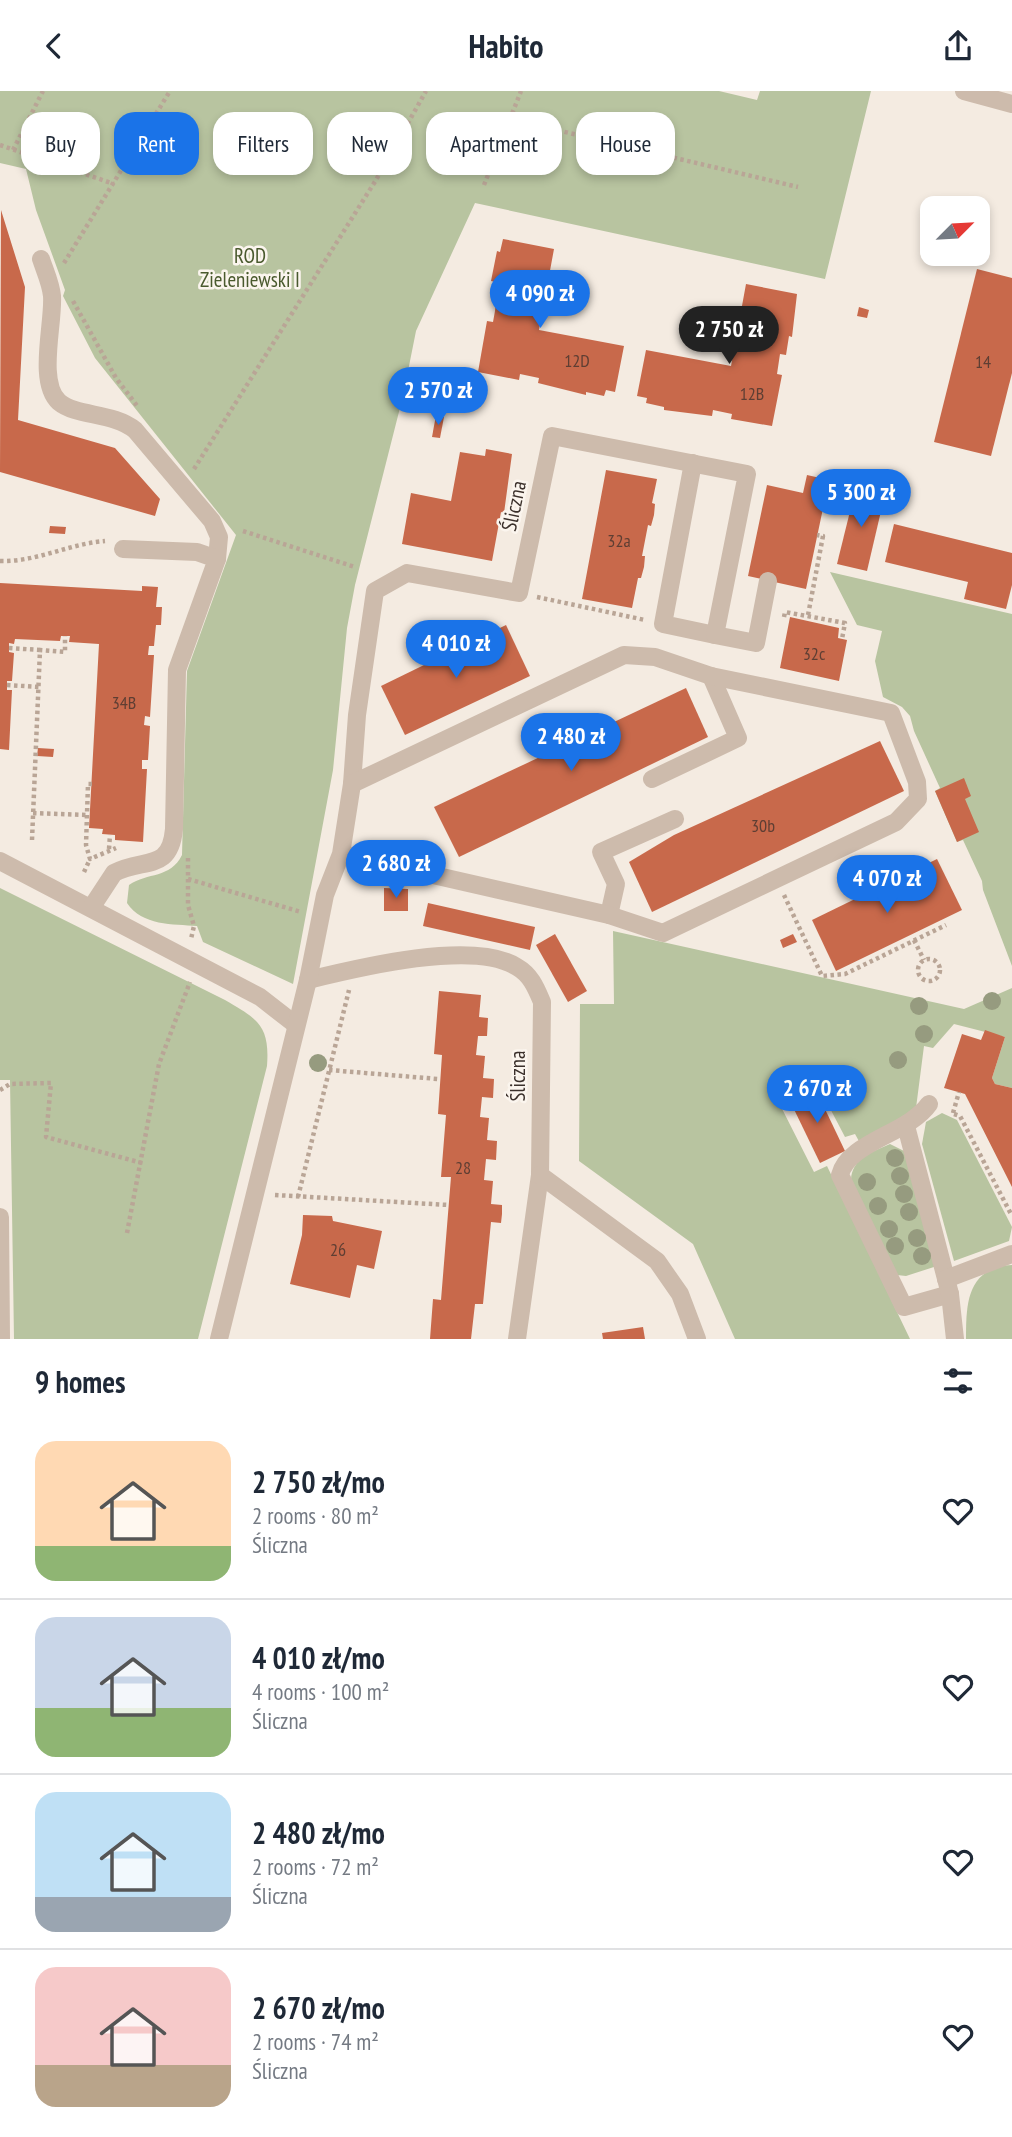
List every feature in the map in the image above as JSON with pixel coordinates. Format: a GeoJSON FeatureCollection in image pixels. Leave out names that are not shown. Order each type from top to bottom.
{"type":"FeatureCollection","features":[{"type":"Feature","properties":{"kind":"street"},"geometry":{"type":"LineString","coordinates":[[964,91],[1012,104]]}},
{"type":"Feature","properties":{"kind":"street"},"geometry":{"type":"LineString","coordinates":[[41,259],[52,295],[48,378],[55,397],[64,405],[120,420],[135,430],[212,521],[219,537],[217,559],[177,670],[174,829],[170,850],[156,862],[114,873],[91,908]]}},
{"type":"Feature","properties":{"kind":"street","name":"Śliczna"},"geometry":{"type":"LineString","coordinates":[[519,593],[552,436],[747,474],[715,635]]}},
{"type":"Feature","properties":{"kind":"street"},"geometry":{"type":"LineString","coordinates":[[693,463],[663,624],[756,643],[768,581]]}},
{"type":"Feature","properties":{"kind":"street"},"geometry":{"type":"LineString","coordinates":[[121,544],[197,552],[217,559]]}},
{"type":"Feature","properties":{"kind":"street"},"geometry":{"type":"LineString","coordinates":[[219,1339],[258,1190],[308,980],[325,895],[341,854],[375,591],[407,573],[519,593]]}},
{"type":"Feature","properties":{"kind":"street"},"geometry":{"type":"LineString","coordinates":[[341,854],[610,915],[663,933],[896,823],[918,799],[917,782],[891,713],[711,676],[655,657],[624,655],[352,784]]}},
{"type":"Feature","properties":{"kind":"street"},"geometry":{"type":"LineString","coordinates":[[652,779],[738,737],[711,676]]}},
{"type":"Feature","properties":{"kind":"street"},"geometry":{"type":"LineString","coordinates":[[610,915],[616,884],[601,852],[675,818]]}},
{"type":"Feature","properties":{"kind":"street"},"geometry":{"type":"LineString","coordinates":[[0,861],[260,997],[296,1025]]}},
{"type":"Feature","properties":{"kind":"street","name":"Śliczna"},"geometry":{"type":"LineString","coordinates":[[308,980],[354,969],[428,958],[465,956],[499,959],[518,967],[535,983],[542,1002],[540,1175],[517,1339]]}},
{"type":"Feature","properties":{"kind":"street"},"geometry":{"type":"LineString","coordinates":[[929,1104],[920,1117],[851,1155],[843,1165],[840,1175],[904,1307],[1012,1254]]}},
{"type":"Feature","properties":{"kind":"street"},"geometry":{"type":"LineString","coordinates":[[906,1126],[948,1286],[955,1339]]}},
{"type":"Feature","properties":{"kind":"street"},"geometry":{"type":"LineString","coordinates":[[540,1175],[657,1261],[680,1294],[697,1339]]}},
{"type":"Feature","properties":{"kind":"street"},"geometry":{"type":"LineString","coordinates":[[0,1217],[1,1339]]}},
{"type":"Feature","properties":{"kind":"path"},"geometry":{"type":"LineString","coordinates":[[13,150],[43,91]]}},
{"type":"Feature","properties":{"kind":"path"},"geometry":{"type":"LineString","coordinates":[[192,473],[376,180],[426,91]]}},
{"type":"Feature","properties":{"kind":"path"},"geometry":{"type":"LineString","coordinates":[[513,112],[521,91]]}},
{"type":"Feature","properties":{"kind":"path"},"geometry":{"type":"LineString","coordinates":[[562,131],[798,187]]}},
{"type":"Feature","properties":{"kind":"path"},"geometry":{"type":"LineString","coordinates":[[0,145],[114,184]]}},
{"type":"Feature","properties":{"kind":"path"},"geometry":{"type":"LineString","coordinates":[[484,185],[488,175]]}},
{"type":"Feature","properties":{"kind":"path"},"geometry":{"type":"LineString","coordinates":[[243,531],[355,567]]}},
{"type":"Feature","properties":{"kind":"path"},"geometry":{"type":"LineString","coordinates":[[817,535],[823,536],[807,616],[845,623],[842,639]]}},
{"type":"Feature","properties":{"kind":"path"},"geometry":{"type":"LineString","coordinates":[[0,561],[22,561],[82,543],[121,544]]}},
{"type":"Feature","properties":{"kind":"path"},"geometry":{"type":"LineString","coordinates":[[519,593],[663,624]]}},
{"type":"Feature","properties":{"kind":"path"},"geometry":{"type":"LineString","coordinates":[[9,648],[65,652],[65,636]]}},
{"type":"Feature","properties":{"kind":"path"},"geometry":{"type":"LineString","coordinates":[[32,840],[40,650]]}},
{"type":"Feature","properties":{"kind":"path"},"geometry":{"type":"LineString","coordinates":[[7,685],[39,687]]}},
{"type":"Feature","properties":{"kind":"path"},"geometry":{"type":"LineString","coordinates":[[90,859],[86,845],[88,784],[92,784]]}},
{"type":"Feature","properties":{"kind":"path"},"geometry":{"type":"LineString","coordinates":[[33,813],[87,815]]}},
{"type":"Feature","properties":{"kind":"path"},"geometry":{"type":"LineString","coordinates":[[109,849],[110,835]]}},
{"type":"Feature","properties":{"kind":"path"},"geometry":{"type":"LineString","coordinates":[[84,871],[90,859],[109,849],[126,845]]}},
{"type":"Feature","properties":{"kind":"path"},"geometry":{"type":"LineString","coordinates":[[776,878],[822,976],[845,974],[946,925]]}},
{"type":"Feature","properties":{"kind":"path"},"geometry":{"type":"LineString","coordinates":[[188,880],[306,914]]}},
{"type":"Feature","properties":{"kind":"path"},"geometry":{"type":"LineString","coordinates":[[190,943],[194,926]]}},
{"type":"Feature","properties":{"kind":"path"},"geometry":{"type":"LineString","coordinates":[[914,940],[924,960]]}},
{"type":"Feature","properties":{"kind":"path"},"geometry":{"type":"LineString","coordinates":[[924,960],[932,960],[938,965],[938,975],[933,980],[924,980],[918,974],[918,966],[924,960]]}},
{"type":"Feature","properties":{"kind":"path"},"geometry":{"type":"LineString","coordinates":[[298,1197],[354,969]]}},
{"type":"Feature","properties":{"kind":"path"},"geometry":{"type":"LineString","coordinates":[[127,1233],[159,1064],[190,982]]}},
{"type":"Feature","properties":{"kind":"path"},"geometry":{"type":"LineString","coordinates":[[329,1070],[438,1079]]}},
{"type":"Feature","properties":{"kind":"path"},"geometry":{"type":"LineString","coordinates":[[0,1090],[10,1084],[51,1083],[46,1136],[142,1163]]}},
{"type":"Feature","properties":{"kind":"path"},"geometry":{"type":"LineString","coordinates":[[959,1093],[954,1112],[960,1116],[1012,1216]]}},
{"type":"Feature","properties":{"kind":"path"},"geometry":{"type":"LineString","coordinates":[[267,1194],[449,1205]]}},
{"type":"Feature","properties":{"kind":"green space","name":"ROD Zieleniewski I"},"geometry":{"type":"Polygon","coordinates":[[[0,91],[719,91],[757,100],[760,91],[871,91],[825,279],[475,203],[416,331],[403,396],[355,585],[347,628],[333,770],[293,984],[203,942],[197,926],[149,920],[133,911],[127,903],[129,885],[165,872],[177,863],[182,855],[187,671],[236,535],[95,358],[63,296],[65,290],[36,210],[27,175],[100,175],[100,112],[21,112],[21,168],[0,163],[0,91]]]}},
{"type":"Feature","properties":{"kind":"green space"},"geometry":{"type":"Polygon","coordinates":[[[830,572],[1012,614],[1012,966],[982,881],[963,840],[957,842],[935,791],[940,788],[910,716],[902,707],[883,697],[875,661],[882,631],[857,625],[830,572]]]}},
{"type":"Feature","properties":{"kind":"green space"},"geometry":{"type":"Polygon","coordinates":[[[0,888],[225,1000],[254,1019],[264,1033],[267,1066],[198,1339],[14,1339],[10,1080],[0,1080],[0,888]]]}},
{"type":"Feature","properties":{"kind":"green space"},"geometry":{"type":"Polygon","coordinates":[[[613,931],[964,1009],[1012,988],[1012,1088],[995,1084],[992,1078],[1005,1037],[954,1024],[933,1048],[924,1046],[916,1108],[860,1143],[855,1134],[845,1137],[812,1074],[773,1091],[814,1172],[827,1166],[910,1339],[735,1339],[693,1244],[579,1161],[580,1004],[614,1004],[613,931]]]}},
{"type":"Feature","properties":{"kind":"green space"},"geometry":{"type":"Polygon","coordinates":[[[942,1113],[957,1120],[1012,1227],[1009,1241],[954,1261],[922,1144],[926,1122],[942,1113]]]}},
{"type":"Feature","properties":{"kind":"green space"},"geometry":{"type":"Polygon","coordinates":[[[890,1144],[906,1152],[937,1266],[906,1276],[897,1275],[851,1180],[852,1172],[859,1161],[890,1144]]]}},
{"type":"Feature","properties":{"kind":"green space"},"geometry":{"type":"Polygon","coordinates":[[[1012,1265],[1012,1339],[966,1339],[969,1301],[978,1280],[997,1268],[1012,1265]]]}},
{"type":"Feature","properties":{"kind":"building"},"geometry":{"type":"Polygon","coordinates":[[[1,210],[25,287],[18,420],[115,448],[160,499],[155,516],[0,472],[1,210]]]}},
{"type":"Feature","properties":{"kind":"building"},"geometry":{"type":"Polygon","coordinates":[[[503,239],[554,249],[539,330],[624,346],[615,392],[606,390],[604,396],[586,392],[586,395],[538,383],[539,378],[520,374],[519,380],[478,372],[487,321],[493,322],[496,301],[491,300],[495,282],[491,281],[497,251],[500,252],[503,239]]]}},
{"type":"Feature","properties":{"kind":"building"},"geometry":{"type":"Polygon","coordinates":[[[977,269],[1012,278],[1012,373],[991,456],[934,442],[977,269]]]}},
{"type":"Feature","properties":{"kind":"building"},"geometry":{"type":"Polygon","coordinates":[[[746,284],[797,294],[792,337],[789,336],[786,355],[780,354],[777,374],[782,375],[772,426],[731,419],[732,414],[713,410],[712,416],[664,410],[664,407],[646,403],[647,398],[637,396],[646,350],[731,366],[746,284]]]}},
{"type":"Feature","properties":{"kind":"building"},"geometry":{"type":"Polygon","coordinates":[[[859,307],[869,310],[867,318],[857,316],[859,307]]]}},
{"type":"Feature","properties":{"kind":"building"},"geometry":{"type":"Polygon","coordinates":[[[436,415],[444,417],[440,438],[432,437],[436,415]]]}},
{"type":"Feature","properties":{"kind":"building"},"geometry":{"type":"Polygon","coordinates":[[[486,449],[512,454],[504,513],[501,512],[492,561],[402,544],[411,493],[451,501],[460,452],[485,456],[486,449]]]}},
{"type":"Feature","properties":{"kind":"building"},"geometry":{"type":"Polygon","coordinates":[[[606,470],[657,479],[652,503],[655,504],[654,515],[651,526],[648,525],[642,556],[645,556],[644,567],[641,578],[638,578],[632,608],[582,599],[606,470]]]}},
{"type":"Feature","properties":{"kind":"building"},"geometry":{"type":"Polygon","coordinates":[[[807,475],[829,480],[806,589],[748,576],[767,485],[803,493],[807,475]]]}},
{"type":"Feature","properties":{"kind":"building"},"geometry":{"type":"Polygon","coordinates":[[[856,487],[885,494],[867,571],[837,564],[856,487]]]}},
{"type":"Feature","properties":{"kind":"building"},"geometry":{"type":"Polygon","coordinates":[[[894,524],[1012,553],[1012,585],[1006,609],[964,599],[968,582],[885,562],[894,524]]]}},
{"type":"Feature","properties":{"kind":"building"},"geometry":{"type":"Polygon","coordinates":[[[50,526],[66,527],[65,534],[49,533],[50,526]]]}},
{"type":"Feature","properties":{"kind":"building"},"geometry":{"type":"Polygon","coordinates":[[[0,583],[142,591],[142,586],[158,587],[156,607],[162,607],[161,625],[156,625],[154,646],[149,646],[148,655],[154,655],[150,717],[145,716],[144,725],[150,726],[148,760],[142,760],[142,769],[147,769],[143,842],[115,840],[115,835],[102,834],[103,829],[89,828],[99,644],[69,642],[70,636],[61,636],[60,641],[15,639],[14,644],[9,643],[9,652],[14,653],[12,681],[7,681],[7,690],[12,690],[9,750],[0,749],[0,583]]]}},
{"type":"Feature","properties":{"kind":"building"},"geometry":{"type":"Polygon","coordinates":[[[790,617],[839,628],[838,638],[847,640],[839,681],[780,668],[790,617]]]}},
{"type":"Feature","properties":{"kind":"building"},"geometry":{"type":"Polygon","coordinates":[[[506,625],[530,676],[405,735],[381,686],[506,625]]]}},
{"type":"Feature","properties":{"kind":"building"},"geometry":{"type":"Polygon","coordinates":[[[686,688],[708,737],[459,857],[434,807],[686,688]]]}},
{"type":"Feature","properties":{"kind":"building"},"geometry":{"type":"Polygon","coordinates":[[[880,741],[904,791],[652,912],[629,862],[674,835],[880,741]]]}},
{"type":"Feature","properties":{"kind":"building"},"geometry":{"type":"Polygon","coordinates":[[[38,748],[54,749],[53,757],[37,756],[38,748]]]}},
{"type":"Feature","properties":{"kind":"building"},"geometry":{"type":"Polygon","coordinates":[[[964,778],[971,796],[965,799],[979,832],[957,842],[935,791],[964,778]]]}},
{"type":"Feature","properties":{"kind":"building"},"geometry":{"type":"Polygon","coordinates":[[[937,859],[962,910],[836,971],[812,920],[937,859]]]}},
{"type":"Feature","properties":{"kind":"building"},"geometry":{"type":"Polygon","coordinates":[[[384,888],[408,889],[408,911],[384,911],[384,888]]]}},
{"type":"Feature","properties":{"kind":"building"},"geometry":{"type":"Polygon","coordinates":[[[428,903],[535,927],[530,950],[423,926],[428,903]]]}},
{"type":"Feature","properties":{"kind":"building"},"geometry":{"type":"Polygon","coordinates":[[[555,934],[587,991],[568,1002],[536,945],[555,934]]]}},
{"type":"Feature","properties":{"kind":"building"},"geometry":{"type":"Polygon","coordinates":[[[793,934],[797,942],[783,948],[780,940],[793,934]]]}},
{"type":"Feature","properties":{"kind":"building"},"geometry":{"type":"Polygon","coordinates":[[[439,991],[481,995],[479,1017],[488,1018],[487,1036],[478,1036],[476,1055],[485,1056],[483,1078],[494,1079],[493,1098],[482,1097],[480,1117],[489,1118],[487,1140],[497,1141],[496,1160],[486,1159],[484,1180],[493,1181],[491,1204],[502,1205],[502,1214],[501,1223],[491,1222],[483,1304],[475,1304],[471,1339],[430,1339],[433,1299],[441,1300],[451,1177],[441,1177],[446,1115],[438,1114],[442,1055],[434,1054],[439,991]]]}},
{"type":"Feature","properties":{"kind":"building"},"geometry":{"type":"Polygon","coordinates":[[[985,1030],[1005,1037],[992,1078],[995,1084],[1012,1088],[1012,1187],[965,1094],[944,1088],[962,1034],[981,1040],[985,1030]]]}},
{"type":"Feature","properties":{"kind":"building"},"geometry":{"type":"Polygon","coordinates":[[[814,1086],[845,1151],[820,1163],[789,1099],[814,1086]]]}},
{"type":"Feature","properties":{"kind":"building"},"geometry":{"type":"Polygon","coordinates":[[[303,1215],[332,1216],[333,1221],[382,1231],[374,1269],[357,1265],[350,1298],[290,1284],[302,1235],[303,1215]]]}},
{"type":"Feature","properties":{"kind":"building"},"geometry":{"type":"Polygon","coordinates":[[[643,1327],[645,1339],[603,1339],[602,1333],[643,1327]]]}}]}
